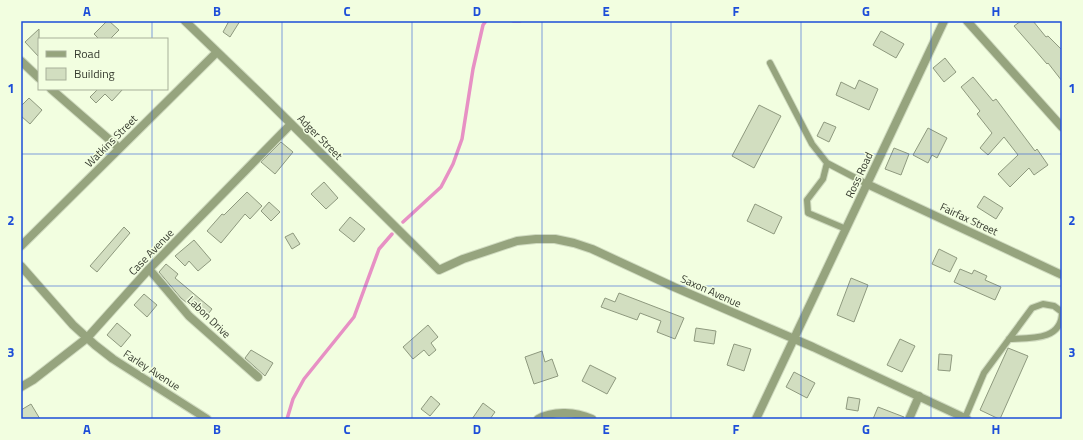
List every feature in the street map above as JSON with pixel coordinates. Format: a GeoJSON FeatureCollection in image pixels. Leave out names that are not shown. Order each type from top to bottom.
{"type":"FeatureCollection","features":[{"type":"Feature","properties":{"kind":"street","name":"Adger Street"},"geometry":{"type":"LineString","coordinates":[[185,21],[439,270]]}},
{"type":"Feature","properties":{"kind":"street","name":"Ross Road"},"geometry":{"type":"LineString","coordinates":[[756,419],[944,21]]}},
{"type":"Feature","properties":{"kind":"street"},"geometry":{"type":"LineString","coordinates":[[967,21],[1062,127]]}},
{"type":"Feature","properties":{"kind":"street","name":"Watkins Street"},"geometry":{"type":"LineString","coordinates":[[21,246],[217,52]]}},
{"type":"Feature","properties":{"kind":"street"},"geometry":{"type":"LineString","coordinates":[[21,61],[38,77]]}},
{"type":"Feature","properties":{"kind":"street"},"geometry":{"type":"LineString","coordinates":[[53,90],[119,148]]}},
{"type":"Feature","properties":{"kind":"street","name":"Case Avenue"},"geometry":{"type":"LineString","coordinates":[[21,386],[33,380],[87,338],[149,269],[291,124]]}},
{"type":"Feature","properties":{"kind":"street","name":"Fairfax Street"},"geometry":{"type":"LineString","coordinates":[[866,184],[1062,275]]}},
{"type":"Feature","properties":{"kind":"street","name":"Saxon Avenue"},"geometry":{"type":"LineString","coordinates":[[439,270],[463,259],[517,241],[555,239],[574,243],[592,249],[674,287],[794,339],[966,419]]}},
{"type":"Feature","properties":{"kind":"street","name":"Farley Avenue"},"geometry":{"type":"LineString","coordinates":[[21,266],[73,325],[87,338],[113,358],[207,419]]}},
{"type":"Feature","properties":{"kind":"street","name":"Labon Drive"},"geometry":{"type":"LineString","coordinates":[[149,269],[189,316],[258,377]]}},
{"type":"Feature","properties":{"kind":"street"},"geometry":{"type":"LineString","coordinates":[[909,419],[919,396]]}},
{"type":"Feature","properties":{"kind":"street"},"geometry":{"type":"LineString","coordinates":[[538,419],[556,413],[570,413],[592,419]]}},
{"type":"Feature","properties":{"kind":"lane"},"geometry":{"type":"LineString","coordinates":[[770,63],[812,144],[827,163],[866,184]]}},
{"type":"Feature","properties":{"kind":"lane"},"geometry":{"type":"LineString","coordinates":[[827,163],[823,179],[807,200],[808,213],[846,229]]}},
{"type":"Feature","properties":{"kind":"lane"},"geometry":{"type":"LineString","coordinates":[[966,419],[984,373],[1009,339],[1032,308],[1043,304],[1054,306],[1062,312],[1062,319],[1059,327],[1051,334],[1039,337],[1009,339]]}},
{"type":"Feature","properties":{"kind":"building"},"geometry":{"type":"Polygon","coordinates":[[[107,21],[119,30],[111,38],[98,38],[94,34],[107,21]]]}},
{"type":"Feature","properties":{"kind":"building"},"geometry":{"type":"Polygon","coordinates":[[[229,21],[240,21],[230,37],[223,32],[229,21]]]}},
{"type":"Feature","properties":{"kind":"building"},"geometry":{"type":"Polygon","coordinates":[[[1021,21],[1033,21],[1046,37],[1048,36],[1062,50],[1062,81],[1048,63],[1047,64],[1014,26],[1021,21]]]}},
{"type":"Feature","properties":{"kind":"building"},"geometry":{"type":"Polygon","coordinates":[[[39,29],[38,56],[25,42],[39,29]]]}},
{"type":"Feature","properties":{"kind":"building"},"geometry":{"type":"Polygon","coordinates":[[[881,31],[904,44],[896,58],[873,45],[881,31]]]}},
{"type":"Feature","properties":{"kind":"building"},"geometry":{"type":"Polygon","coordinates":[[[945,58],[956,72],[944,82],[933,68],[945,58]]]}},
{"type":"Feature","properties":{"kind":"building"},"geometry":{"type":"Polygon","coordinates":[[[973,77],[993,101],[996,99],[1035,151],[1037,149],[1048,165],[1034,175],[1029,168],[1010,187],[998,174],[1018,155],[1004,137],[988,155],[980,148],[992,133],[977,114],[980,111],[961,87],[973,77]]]}},
{"type":"Feature","properties":{"kind":"building"},"geometry":{"type":"Polygon","coordinates":[[[859,80],[878,89],[869,110],[836,95],[841,82],[855,89],[859,80]]]}},
{"type":"Feature","properties":{"kind":"building"},"geometry":{"type":"Polygon","coordinates":[[[97,90],[122,90],[112,101],[105,94],[96,103],[90,97],[97,90]]]}},
{"type":"Feature","properties":{"kind":"building"},"geometry":{"type":"Polygon","coordinates":[[[29,98],[42,110],[30,124],[21,116],[21,106],[29,98]]]}},
{"type":"Feature","properties":{"kind":"building"},"geometry":{"type":"Polygon","coordinates":[[[759,105],[781,116],[754,168],[732,156],[759,105]]]}},
{"type":"Feature","properties":{"kind":"building"},"geometry":{"type":"Polygon","coordinates":[[[824,122],[836,127],[829,142],[817,136],[824,122]]]}},
{"type":"Feature","properties":{"kind":"building"},"geometry":{"type":"Polygon","coordinates":[[[928,128],[947,138],[937,158],[932,155],[928,163],[913,155],[928,128]]]}},
{"type":"Feature","properties":{"kind":"building"},"geometry":{"type":"Polygon","coordinates":[[[281,142],[293,152],[275,174],[261,162],[281,142]]]}},
{"type":"Feature","properties":{"kind":"building"},"geometry":{"type":"Polygon","coordinates":[[[894,148],[909,154],[901,175],[885,169],[894,148]]]}},
{"type":"Feature","properties":{"kind":"building"},"geometry":{"type":"Polygon","coordinates":[[[324,182],[338,198],[326,209],[311,194],[324,182]]]}},
{"type":"Feature","properties":{"kind":"building"},"geometry":{"type":"Polygon","coordinates":[[[247,192],[262,206],[250,219],[245,214],[221,243],[207,231],[222,214],[224,215],[247,192]]]}},
{"type":"Feature","properties":{"kind":"building"},"geometry":{"type":"Polygon","coordinates":[[[984,196],[1003,208],[996,219],[977,207],[984,196]]]}},
{"type":"Feature","properties":{"kind":"building"},"geometry":{"type":"Polygon","coordinates":[[[269,202],[280,212],[271,221],[261,211],[269,202]]]}},
{"type":"Feature","properties":{"kind":"building"},"geometry":{"type":"Polygon","coordinates":[[[755,204],[782,217],[774,234],[747,221],[755,204]]]}},
{"type":"Feature","properties":{"kind":"building"},"geometry":{"type":"Polygon","coordinates":[[[350,217],[365,229],[354,242],[339,230],[350,217]]]}},
{"type":"Feature","properties":{"kind":"building"},"geometry":{"type":"Polygon","coordinates":[[[124,227],[130,233],[97,272],[90,266],[124,227]]]}},
{"type":"Feature","properties":{"kind":"building"},"geometry":{"type":"Polygon","coordinates":[[[293,233],[300,244],[292,249],[285,237],[293,233]]]}},
{"type":"Feature","properties":{"kind":"building"},"geometry":{"type":"Polygon","coordinates":[[[194,240],[211,260],[198,271],[189,261],[185,266],[175,256],[194,240]]]}},
{"type":"Feature","properties":{"kind":"building"},"geometry":{"type":"Polygon","coordinates":[[[939,249],[957,258],[950,272],[932,264],[939,249]]]}},
{"type":"Feature","properties":{"kind":"building"},"geometry":{"type":"Polygon","coordinates":[[[166,264],[178,274],[175,278],[212,309],[205,318],[181,298],[159,272],[166,264]]]}},
{"type":"Feature","properties":{"kind":"building"},"geometry":{"type":"Polygon","coordinates":[[[960,269],[972,274],[974,270],[987,276],[985,280],[1001,287],[995,300],[954,282],[960,269]]]}},
{"type":"Feature","properties":{"kind":"building"},"geometry":{"type":"Polygon","coordinates":[[[851,278],[868,285],[854,322],[837,315],[851,278]]]}},
{"type":"Feature","properties":{"kind":"building"},"geometry":{"type":"Polygon","coordinates":[[[619,293],[684,318],[675,339],[657,332],[661,321],[640,313],[637,320],[601,307],[605,298],[615,302],[619,293]]]}},
{"type":"Feature","properties":{"kind":"building"},"geometry":{"type":"Polygon","coordinates":[[[144,294],[157,305],[147,317],[134,305],[144,294]]]}},
{"type":"Feature","properties":{"kind":"building"},"geometry":{"type":"Polygon","coordinates":[[[117,323],[131,335],[121,347],[107,335],[117,323]]]}},
{"type":"Feature","properties":{"kind":"building"},"geometry":{"type":"Polygon","coordinates":[[[428,325],[438,337],[431,343],[436,350],[429,356],[424,350],[413,359],[403,347],[428,325]]]}},
{"type":"Feature","properties":{"kind":"building"},"geometry":{"type":"Polygon","coordinates":[[[696,328],[716,331],[714,344],[694,341],[696,328]]]}},
{"type":"Feature","properties":{"kind":"building"},"geometry":{"type":"Polygon","coordinates":[[[900,339],[915,346],[902,372],[887,365],[900,339]]]}},
{"type":"Feature","properties":{"kind":"building"},"geometry":{"type":"Polygon","coordinates":[[[734,344],[751,349],[744,371],[727,365],[734,344]]]}},
{"type":"Feature","properties":{"kind":"building"},"geometry":{"type":"Polygon","coordinates":[[[1008,348],[1028,356],[999,419],[980,410],[1008,348]]]}},
{"type":"Feature","properties":{"kind":"building"},"geometry":{"type":"Polygon","coordinates":[[[251,350],[273,363],[265,376],[245,358],[251,350]]]}},
{"type":"Feature","properties":{"kind":"building"},"geometry":{"type":"Polygon","coordinates":[[[542,351],[545,362],[552,359],[558,376],[534,384],[525,357],[542,351]]]}},
{"type":"Feature","properties":{"kind":"building"},"geometry":{"type":"Polygon","coordinates":[[[939,354],[952,355],[950,371],[938,370],[939,354]]]}},
{"type":"Feature","properties":{"kind":"building"},"geometry":{"type":"Polygon","coordinates":[[[590,365],[616,378],[607,394],[582,381],[590,365]]]}},
{"type":"Feature","properties":{"kind":"building"},"geometry":{"type":"Polygon","coordinates":[[[794,372],[815,383],[807,398],[786,387],[794,372]]]}},
{"type":"Feature","properties":{"kind":"building"},"geometry":{"type":"Polygon","coordinates":[[[431,396],[440,404],[430,416],[421,409],[431,396]]]}},
{"type":"Feature","properties":{"kind":"building"},"geometry":{"type":"Polygon","coordinates":[[[848,397],[860,399],[858,411],[846,409],[848,397]]]}},
{"type":"Feature","properties":{"kind":"building"},"geometry":{"type":"Polygon","coordinates":[[[483,403],[495,412],[490,419],[472,419],[483,403]]]}},
{"type":"Feature","properties":{"kind":"building"},"geometry":{"type":"Polygon","coordinates":[[[31,404],[40,419],[21,419],[21,410],[31,404]]]}},
{"type":"Feature","properties":{"kind":"building"},"geometry":{"type":"Polygon","coordinates":[[[878,407],[904,417],[904,419],[873,419],[878,407]]]}},
{"type":"Feature","properties":{"kind":"waterway"},"geometry":{"type":"LineString","coordinates":[[403,222],[441,187],[453,164],[462,139],[473,69],[483,25],[486,21]]}},
{"type":"Feature","properties":{"kind":"waterway"},"geometry":{"type":"LineString","coordinates":[[513,21],[520,21]]}},
{"type":"Feature","properties":{"kind":"waterway"},"geometry":{"type":"LineString","coordinates":[[287,419],[293,399],[304,379],[354,317],[379,249],[392,234]]}}]}
